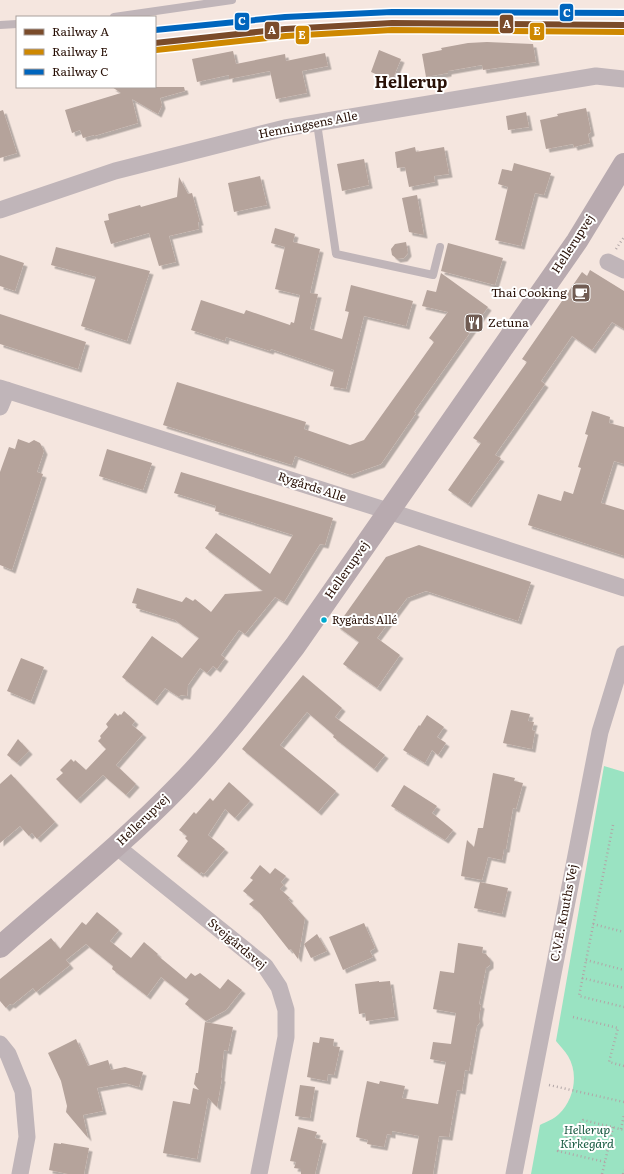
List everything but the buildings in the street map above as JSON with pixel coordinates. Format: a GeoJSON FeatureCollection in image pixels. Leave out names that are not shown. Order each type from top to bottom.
{"type":"FeatureCollection","features":[{"type":"Feature","properties":{"kind":"street","name":"Henningsens Alle"},"geometry":{"type":"LineString","coordinates":[[0,210],[115,171],[285,128],[596,76],[624,79]]}},
{"type":"Feature","properties":{"kind":"street","name":"Hellerupvej"},"geometry":{"type":"LineString","coordinates":[[0,947],[116,846],[179,786],[249,706],[295,646],[577,241],[624,164]]}},
{"type":"Feature","properties":{"kind":"street"},"geometry":{"type":"LineString","coordinates":[[608,262],[624,270]]}},
{"type":"Feature","properties":{"kind":"street","name":"Rygårds Alle"},"geometry":{"type":"LineString","coordinates":[[3,389],[388,511],[624,588]]}},
{"type":"Feature","properties":{"kind":"street"},"geometry":{"type":"LineString","coordinates":[[0,407],[3,389]]}},
{"type":"Feature","properties":{"kind":"street","name":"C.V.E. Knuths Vej"},"geometry":{"type":"LineString","coordinates":[[514,1174],[600,732],[624,654]]}},
{"type":"Feature","properties":{"kind":"street","name":"Svejgårdsvej"},"geometry":{"type":"LineString","coordinates":[[116,846],[265,966],[279,987],[286,1010],[286,1037],[259,1174]]}},
{"type":"Feature","properties":{"kind":"street"},"geometry":{"type":"LineString","coordinates":[[0,1044],[8,1054],[23,1091],[27,1137],[20,1174]]}},
{"type":"Feature","properties":{"kind":"lane"},"geometry":{"type":"LineString","coordinates":[[121,16],[232,0]]}},
{"type":"Feature","properties":{"kind":"lane"},"geometry":{"type":"LineString","coordinates":[[0,25],[16,24]]}},
{"type":"Feature","properties":{"kind":"lane"},"geometry":{"type":"LineString","coordinates":[[317,122],[336,254],[433,276],[440,247]]}},
{"type":"Feature","properties":{"kind":"path"},"geometry":{"type":"LineString","coordinates":[[613,825],[579,996],[624,1007]]}},
{"type":"Feature","properties":{"kind":"path"},"geometry":{"type":"LineString","coordinates":[[593,924],[624,932]]}},
{"type":"Feature","properties":{"kind":"path"},"geometry":{"type":"LineString","coordinates":[[586,960],[624,970]]}},
{"type":"Feature","properties":{"kind":"path"},"geometry":{"type":"LineString","coordinates":[[582,978],[624,988]]}},
{"type":"Feature","properties":{"kind":"path"},"geometry":{"type":"LineString","coordinates":[[573,1017],[618,1028],[609,1062],[624,1066]]}},
{"type":"Feature","properties":{"kind":"path"},"geometry":{"type":"LineString","coordinates":[[531,1081],[624,1102]]}},
{"type":"Feature","properties":{"kind":"path"},"geometry":{"type":"LineString","coordinates":[[605,1162],[558,1151],[562,1142],[583,1120],[622,1129],[624,1115]]}},
{"type":"Feature","properties":{"kind":"path"},"geometry":{"type":"LineString","coordinates":[[602,1174],[614,1127]]}},
{"type":"Feature","properties":{"kind":"path"},"geometry":{"type":"LineString","coordinates":[[568,1135],[609,1145]]}},
{"type":"Feature","properties":{"kind":"path"},"geometry":{"type":"LineString","coordinates":[[623,1174],[624,1170]]}},
{"type":"Feature","properties":{"kind":"green space","name":"Hellerup Kirkegård"},"geometry":{"type":"Polygon","coordinates":[[[604,766],[624,772],[624,1174],[531,1174],[540,1125],[559,1114],[568,1102],[573,1086],[574,1079],[571,1063],[567,1054],[556,1041],[604,766]]]}},
{"type":"Feature","properties":{"kind":"rail line","name":"C"},"geometry":{"type":"LineString","coordinates":[[156,30],[285,17],[392,12],[624,13]]}},
{"type":"Feature","properties":{"kind":"rail line","name":"A"},"geometry":{"type":"LineString","coordinates":[[156,43],[285,29],[392,23],[624,25]]}},
{"type":"Feature","properties":{"kind":"rail line","name":"E"},"geometry":{"type":"LineString","coordinates":[[156,50],[286,36],[392,30],[624,32]]}},
{"type":"Feature","properties":{"kind":"place","name":"Thai Cooking"},"geometry":{"type":"Point","coordinates":[581,293]}},
{"type":"Feature","properties":{"kind":"place","name":"Zetuna"},"geometry":{"type":"Point","coordinates":[474,323]}},
{"type":"Feature","properties":{"kind":"place","name":"Rygårds Allé"},"geometry":{"type":"Point","coordinates":[324,620]}},
{"type":"Feature","properties":{"kind":"district","name":"Hellerup"},"geometry":{"type":"Point","coordinates":[411,82]}}]}
